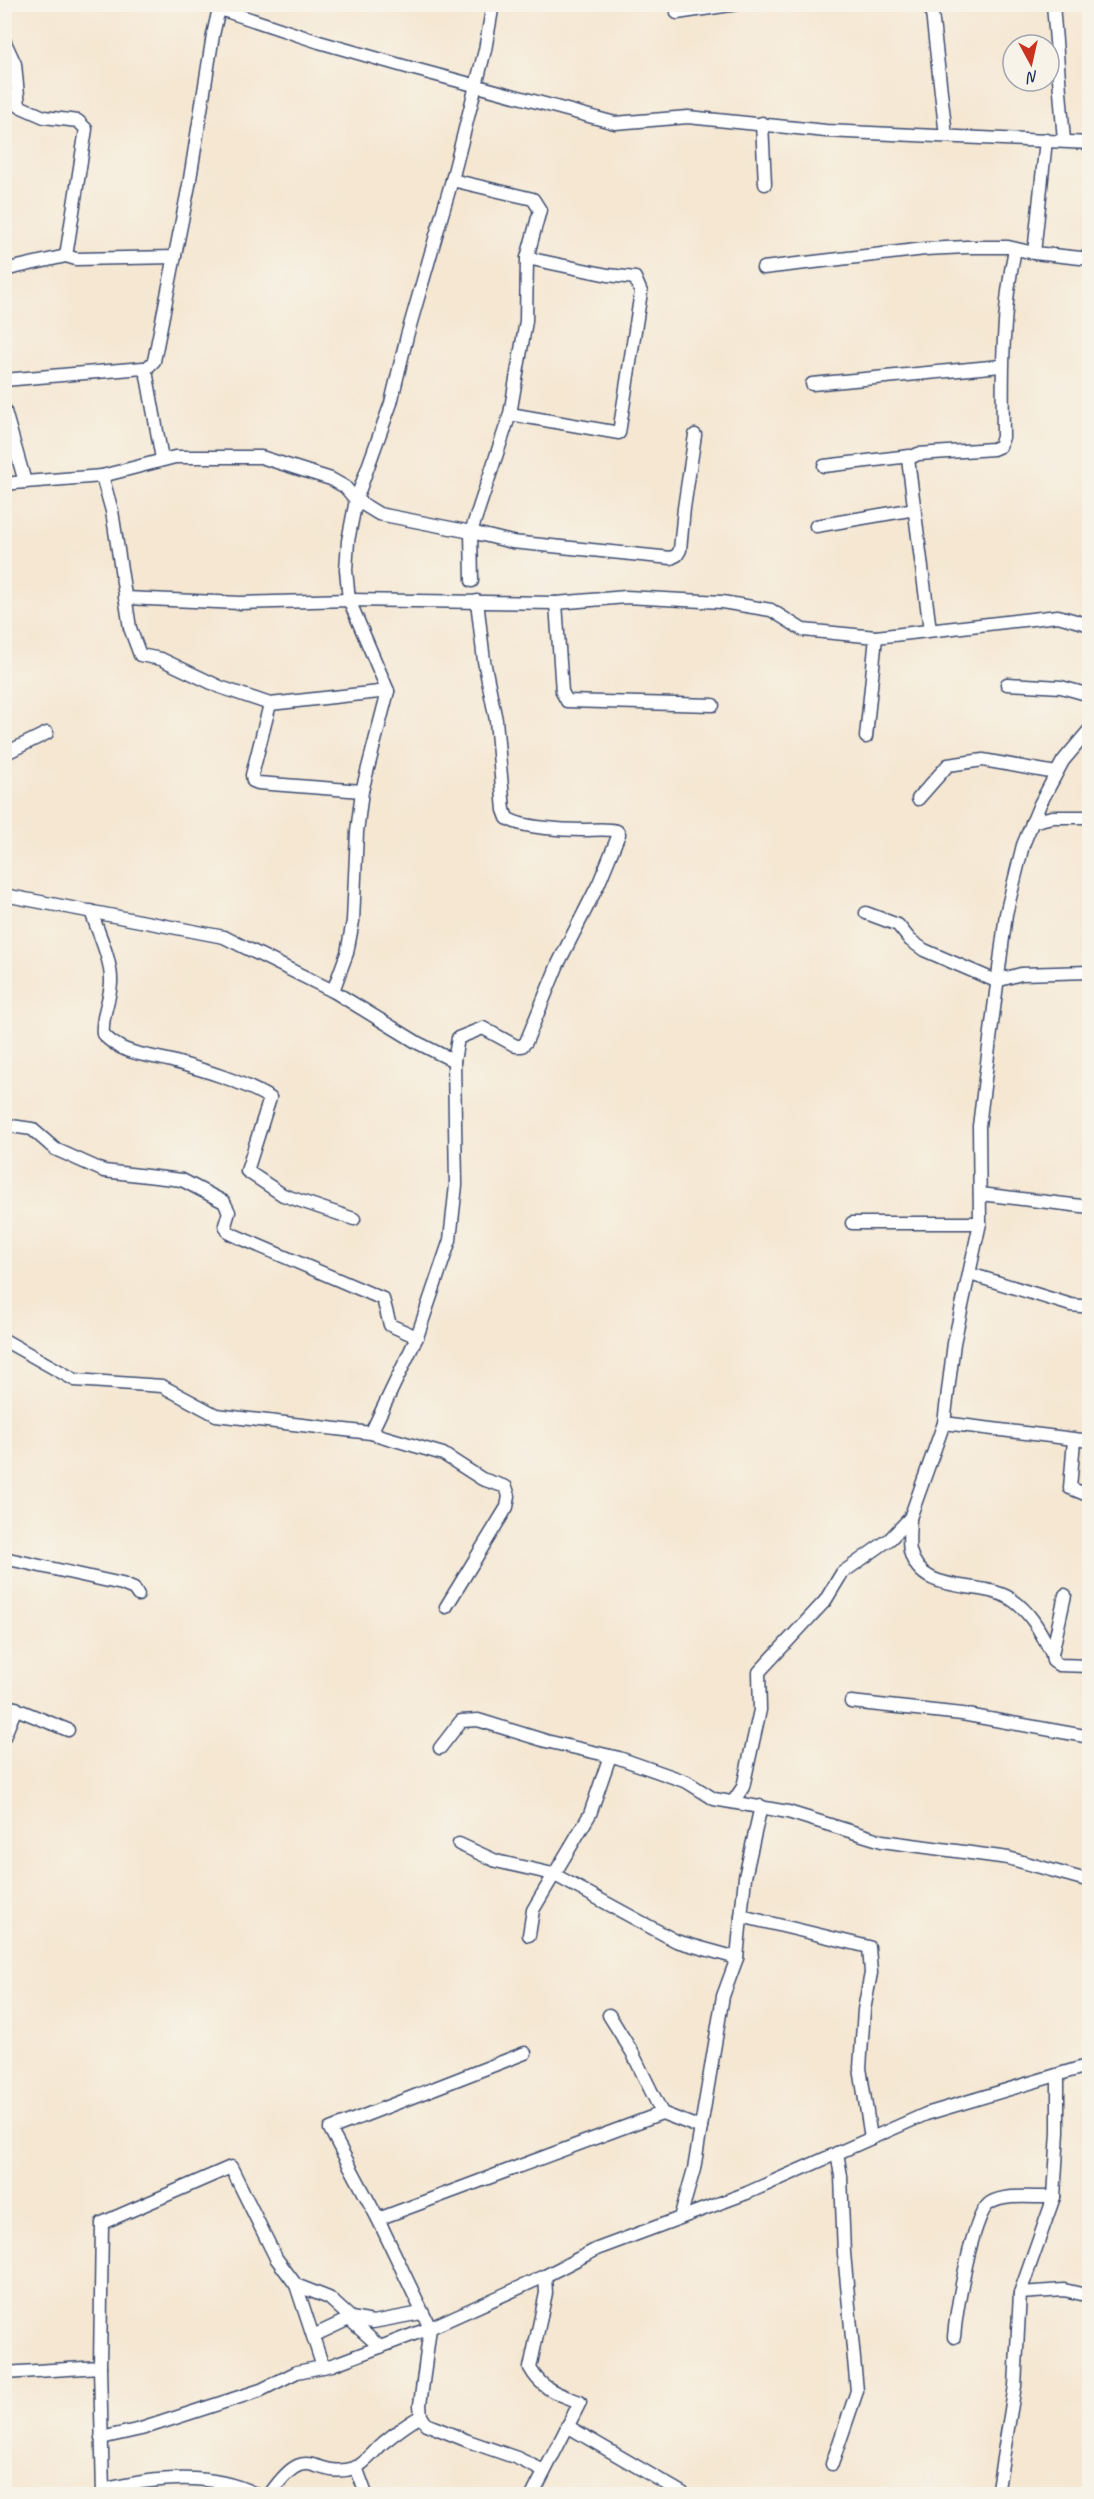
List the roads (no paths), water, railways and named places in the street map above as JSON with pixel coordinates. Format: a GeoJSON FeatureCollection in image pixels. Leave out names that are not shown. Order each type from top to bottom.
{"type":"FeatureCollection","features":[{"type":"Feature","properties":{"kind":"street"},"geometry":{"type":"LineString","coordinates":[[333,991],[346,953],[353,921],[357,832],[363,791],[388,691],[350,600],[346,570],[348,540],[356,500],[391,403],[407,336],[452,180],[476,85],[493,4]]}},
{"type":"Feature","properties":{"kind":"street"},"geometry":{"type":"LineString","coordinates":[[677,13],[738,4]]}},
{"type":"Feature","properties":{"kind":"street"},"geometry":{"type":"LineString","coordinates":[[931,4],[946,136]]}},
{"type":"Feature","properties":{"kind":"street"},"geometry":{"type":"LineString","coordinates":[[1053,4],[1064,141]]}},
{"type":"Feature","properties":{"kind":"street"},"geometry":{"type":"LineString","coordinates":[[145,370],[154,361],[163,307],[176,257],[213,35],[220,7],[319,42],[615,123],[688,117],[826,131],[1089,143]]}},
{"type":"Feature","properties":{"kind":"street"},"geometry":{"type":"LineString","coordinates":[[4,40],[15,64],[19,106],[44,117],[78,121],[86,129],[66,256]]}},
{"type":"Feature","properties":{"kind":"street"},"geometry":{"type":"LineString","coordinates":[[762,123],[765,184]]}},
{"type":"Feature","properties":{"kind":"street"},"geometry":{"type":"LineString","coordinates":[[1034,253],[1046,140]]}},
{"type":"Feature","properties":{"kind":"street"},"geometry":{"type":"LineString","coordinates":[[452,180],[533,199],[540,210],[527,258],[526,321],[510,414],[471,532],[472,581]]}},
{"type":"Feature","properties":{"kind":"street"},"geometry":{"type":"LineString","coordinates":[[763,268],[925,249],[977,247],[1015,249],[1089,259]]}},
{"type":"Feature","properties":{"kind":"street"},"geometry":{"type":"LineString","coordinates":[[824,466],[918,454],[993,449],[1000,446],[1003,436],[1001,366],[1015,249]]}},
{"type":"Feature","properties":{"kind":"street"},"geometry":{"type":"LineString","coordinates":[[4,270],[66,256],[76,259],[176,257]]}},
{"type":"Feature","properties":{"kind":"street"},"geometry":{"type":"LineString","coordinates":[[510,414],[619,433],[641,302],[641,292],[635,278],[608,276],[527,258]]}},
{"type":"Feature","properties":{"kind":"street"},"geometry":{"type":"LineString","coordinates":[[812,384],[1001,366]]}},
{"type":"Feature","properties":{"kind":"street"},"geometry":{"type":"LineString","coordinates":[[4,380],[135,368],[145,370]]}},
{"type":"Feature","properties":{"kind":"street"},"geometry":{"type":"LineString","coordinates":[[145,370],[162,459]]}},
{"type":"Feature","properties":{"kind":"street"},"geometry":{"type":"LineString","coordinates":[[4,408],[24,482]]}},
{"type":"Feature","properties":{"kind":"street"},"geometry":{"type":"LineString","coordinates":[[4,484],[102,476],[162,459],[221,456],[261,457],[331,479],[345,487],[356,500],[379,514],[512,542],[671,558],[680,550],[695,435]]}},
{"type":"Feature","properties":{"kind":"street"},"geometry":{"type":"LineString","coordinates":[[910,456],[908,459],[930,630]]}},
{"type":"Feature","properties":{"kind":"street"},"geometry":{"type":"LineString","coordinates":[[102,476],[112,512],[130,628],[140,655],[161,659],[220,687],[270,704],[388,691]]}},
{"type":"Feature","properties":{"kind":"street"},"geometry":{"type":"LineString","coordinates":[[816,526],[915,509]]}},
{"type":"Feature","properties":{"kind":"street"},"geometry":{"type":"LineString","coordinates":[[125,598],[240,603],[350,600],[556,603],[626,597],[722,602],[771,610],[804,630],[876,637],[1058,616],[1089,625]]}},
{"type":"Feature","properties":{"kind":"street"},"geometry":{"type":"LineString","coordinates":[[371,1433],[417,1337],[450,1240],[456,1185],[454,1061],[458,1038],[483,1028],[516,1046],[522,1046],[526,1042],[558,964],[598,883],[619,834],[612,829],[581,830],[519,824],[507,818],[504,810],[496,720],[484,661],[477,601]]}},
{"type":"Feature","properties":{"kind":"street"},"geometry":{"type":"LineString","coordinates":[[556,603],[562,692],[567,701],[713,705]]}},
{"type":"Feature","properties":{"kind":"street"},"geometry":{"type":"LineString","coordinates":[[866,737],[876,637]]}},
{"type":"Feature","properties":{"kind":"street"},"geometry":{"type":"LineString","coordinates":[[1007,684],[1061,687],[1089,695]]}},
{"type":"Feature","properties":{"kind":"street"},"geometry":{"type":"LineString","coordinates":[[270,704],[252,775],[253,781],[363,791]]}},
{"type":"Feature","properties":{"kind":"street"},"geometry":{"type":"LineString","coordinates":[[1089,729],[1056,773],[1032,822],[1023,845],[1006,914],[979,1126],[980,1223],[954,1343],[944,1423],[910,1518],[910,1550],[917,1567],[928,1578],[1009,1598],[1034,1621],[1052,1654],[1053,1661],[1059,1665],[1089,1666]]}},
{"type":"Feature","properties":{"kind":"street"},"geometry":{"type":"LineString","coordinates":[[4,754],[46,733]]}},
{"type":"Feature","properties":{"kind":"street"},"geometry":{"type":"LineString","coordinates":[[918,799],[948,765],[983,760],[1056,773]]}},
{"type":"Feature","properties":{"kind":"street"},"geometry":{"type":"LineString","coordinates":[[1032,822],[1053,817],[1089,817]]}},
{"type":"Feature","properties":{"kind":"street"},"geometry":{"type":"LineString","coordinates":[[4,895],[224,937],[333,991],[418,1043],[454,1061]]}},
{"type":"Feature","properties":{"kind":"street"},"geometry":{"type":"LineString","coordinates":[[91,911],[109,968],[111,984],[102,1022],[104,1034],[120,1049],[175,1062],[253,1088],[270,1098],[247,1171],[283,1195],[354,1219]]}},
{"type":"Feature","properties":{"kind":"street"},"geometry":{"type":"LineString","coordinates":[[866,913],[898,925],[910,940],[924,950],[996,981],[1021,974],[1089,972]]}},
{"type":"Feature","properties":{"kind":"street"},"geometry":{"type":"LineString","coordinates":[[4,1125],[32,1129],[55,1149],[104,1171],[182,1180],[224,1202],[229,1212],[225,1225],[229,1233],[383,1299],[390,1325],[417,1337]]}},
{"type":"Feature","properties":{"kind":"street"},"geometry":{"type":"LineString","coordinates":[[980,1194],[1089,1207]]}},
{"type":"Feature","properties":{"kind":"street"},"geometry":{"type":"LineString","coordinates":[[852,1223],[980,1223]]}},
{"type":"Feature","properties":{"kind":"street"},"geometry":{"type":"LineString","coordinates":[[970,1274],[1071,1305],[1089,1308]]}},
{"type":"Feature","properties":{"kind":"street"},"geometry":{"type":"LineString","coordinates":[[4,1340],[75,1380],[162,1386],[216,1415],[371,1433],[443,1454],[482,1479],[506,1487],[509,1496],[507,1507],[446,1607]]}},
{"type":"Feature","properties":{"kind":"street"},"geometry":{"type":"LineString","coordinates":[[944,1423],[1089,1440]]}},
{"type":"Feature","properties":{"kind":"street"},"geometry":{"type":"LineString","coordinates":[[1074,1440],[1070,1488],[1089,1496]]}},
{"type":"Feature","properties":{"kind":"street"},"geometry":{"type":"LineString","coordinates":[[733,1802],[742,1787],[760,1710],[759,1671],[825,1601],[842,1573],[890,1539],[910,1518]]}},
{"type":"Feature","properties":{"kind":"street"},"geometry":{"type":"LineString","coordinates":[[4,1558],[122,1584],[134,1588],[138,1595]]}},
{"type":"Feature","properties":{"kind":"street"},"geometry":{"type":"LineString","coordinates":[[1052,1654],[1065,1595]]}},
{"type":"Feature","properties":{"kind":"street"},"geometry":{"type":"LineString","coordinates":[[851,1702],[962,1714],[1089,1737]]}},
{"type":"Feature","properties":{"kind":"street"},"geometry":{"type":"LineString","coordinates":[[4,1737],[10,1706],[68,1730]]}},
{"type":"Feature","properties":{"kind":"street"},"geometry":{"type":"LineString","coordinates":[[440,1748],[461,1721],[478,1720],[546,1741],[610,1756],[687,1782],[714,1799],[788,1812],[882,1840],[1008,1858],[1089,1881]]}},
{"type":"Feature","properties":{"kind":"street"},"geometry":{"type":"LineString","coordinates":[[529,1935],[533,1910],[590,1814],[610,1756]]}},
{"type":"Feature","properties":{"kind":"street"},"geometry":{"type":"LineString","coordinates":[[680,2218],[694,2169],[723,1996],[737,1958],[745,1877],[760,1806]]}},
{"type":"Feature","properties":{"kind":"street"},"geometry":{"type":"LineString","coordinates":[[459,1844],[496,1861],[554,1874],[676,1941],[737,1958]]}},
{"type":"Feature","properties":{"kind":"street"},"geometry":{"type":"LineString","coordinates":[[741,1916],[869,1947],[871,1973],[864,2010],[860,2068],[872,2138]]}},
{"type":"Feature","properties":{"kind":"street"},"geometry":{"type":"LineString","coordinates":[[609,2015],[632,2052],[662,2113]]}},
{"type":"Feature","properties":{"kind":"street"},"geometry":{"type":"LineString","coordinates":[[525,2053],[330,2129],[378,2219],[430,2328],[420,2405],[421,2416],[426,2424],[517,2458],[544,2471]]}},
{"type":"Feature","properties":{"kind":"street"},"geometry":{"type":"LineString","coordinates":[[101,2438],[141,2429],[261,2390],[297,2372],[323,2367],[380,2347],[430,2328],[545,2277],[597,2249],[747,2193],[926,2114],[1089,2065]]}},
{"type":"Feature","properties":{"kind":"street"},"geometry":{"type":"LineString","coordinates":[[997,2494],[1015,2386],[1020,2293],[1054,2197],[1058,2132],[1058,2075]]}},
{"type":"Feature","properties":{"kind":"street"},"geometry":{"type":"LineString","coordinates":[[378,2219],[662,2113],[701,2128]]}},
{"type":"Feature","properties":{"kind":"street"},"geometry":{"type":"LineString","coordinates":[[832,2464],[857,2391],[837,2153]]}},
{"type":"Feature","properties":{"kind":"street"},"geometry":{"type":"LineString","coordinates":[[255,2494],[228,2483],[207,2480],[134,2482],[103,2492],[100,2367],[102,2223],[231,2167],[276,2258],[296,2285],[323,2367]]}},
{"type":"Feature","properties":{"kind":"street"},"geometry":{"type":"LineString","coordinates":[[954,2337],[958,2301],[978,2220],[987,2204],[999,2199],[1054,2197]]}},
{"type":"Feature","properties":{"kind":"street"},"geometry":{"type":"LineString","coordinates":[[533,2494],[580,2402],[550,2391],[536,2379],[530,2368],[546,2293],[545,2277]]}},
{"type":"Feature","properties":{"kind":"street"},"geometry":{"type":"LineString","coordinates":[[296,2285],[329,2298],[380,2347]]}},
{"type":"Feature","properties":{"kind":"street"},"geometry":{"type":"LineString","coordinates":[[1020,2293],[1064,2290],[1089,2296]]}},
{"type":"Feature","properties":{"kind":"street"},"geometry":{"type":"LineString","coordinates":[[313,2336],[350,2319],[374,2322],[421,2313]]}},
{"type":"Feature","properties":{"kind":"street"},"geometry":{"type":"LineString","coordinates":[[4,2373],[100,2367]]}},
{"type":"Feature","properties":{"kind":"street"},"geometry":{"type":"LineString","coordinates":[[270,2494],[291,2469],[303,2463],[338,2469],[356,2468],[406,2424],[421,2416]]}},
{"type":"Feature","properties":{"kind":"street"},"geometry":{"type":"LineString","coordinates":[[567,2426],[684,2494]]}},
{"type":"Feature","properties":{"kind":"street"},"geometry":{"type":"LineString","coordinates":[[356,2468],[366,2494]]}}]}
